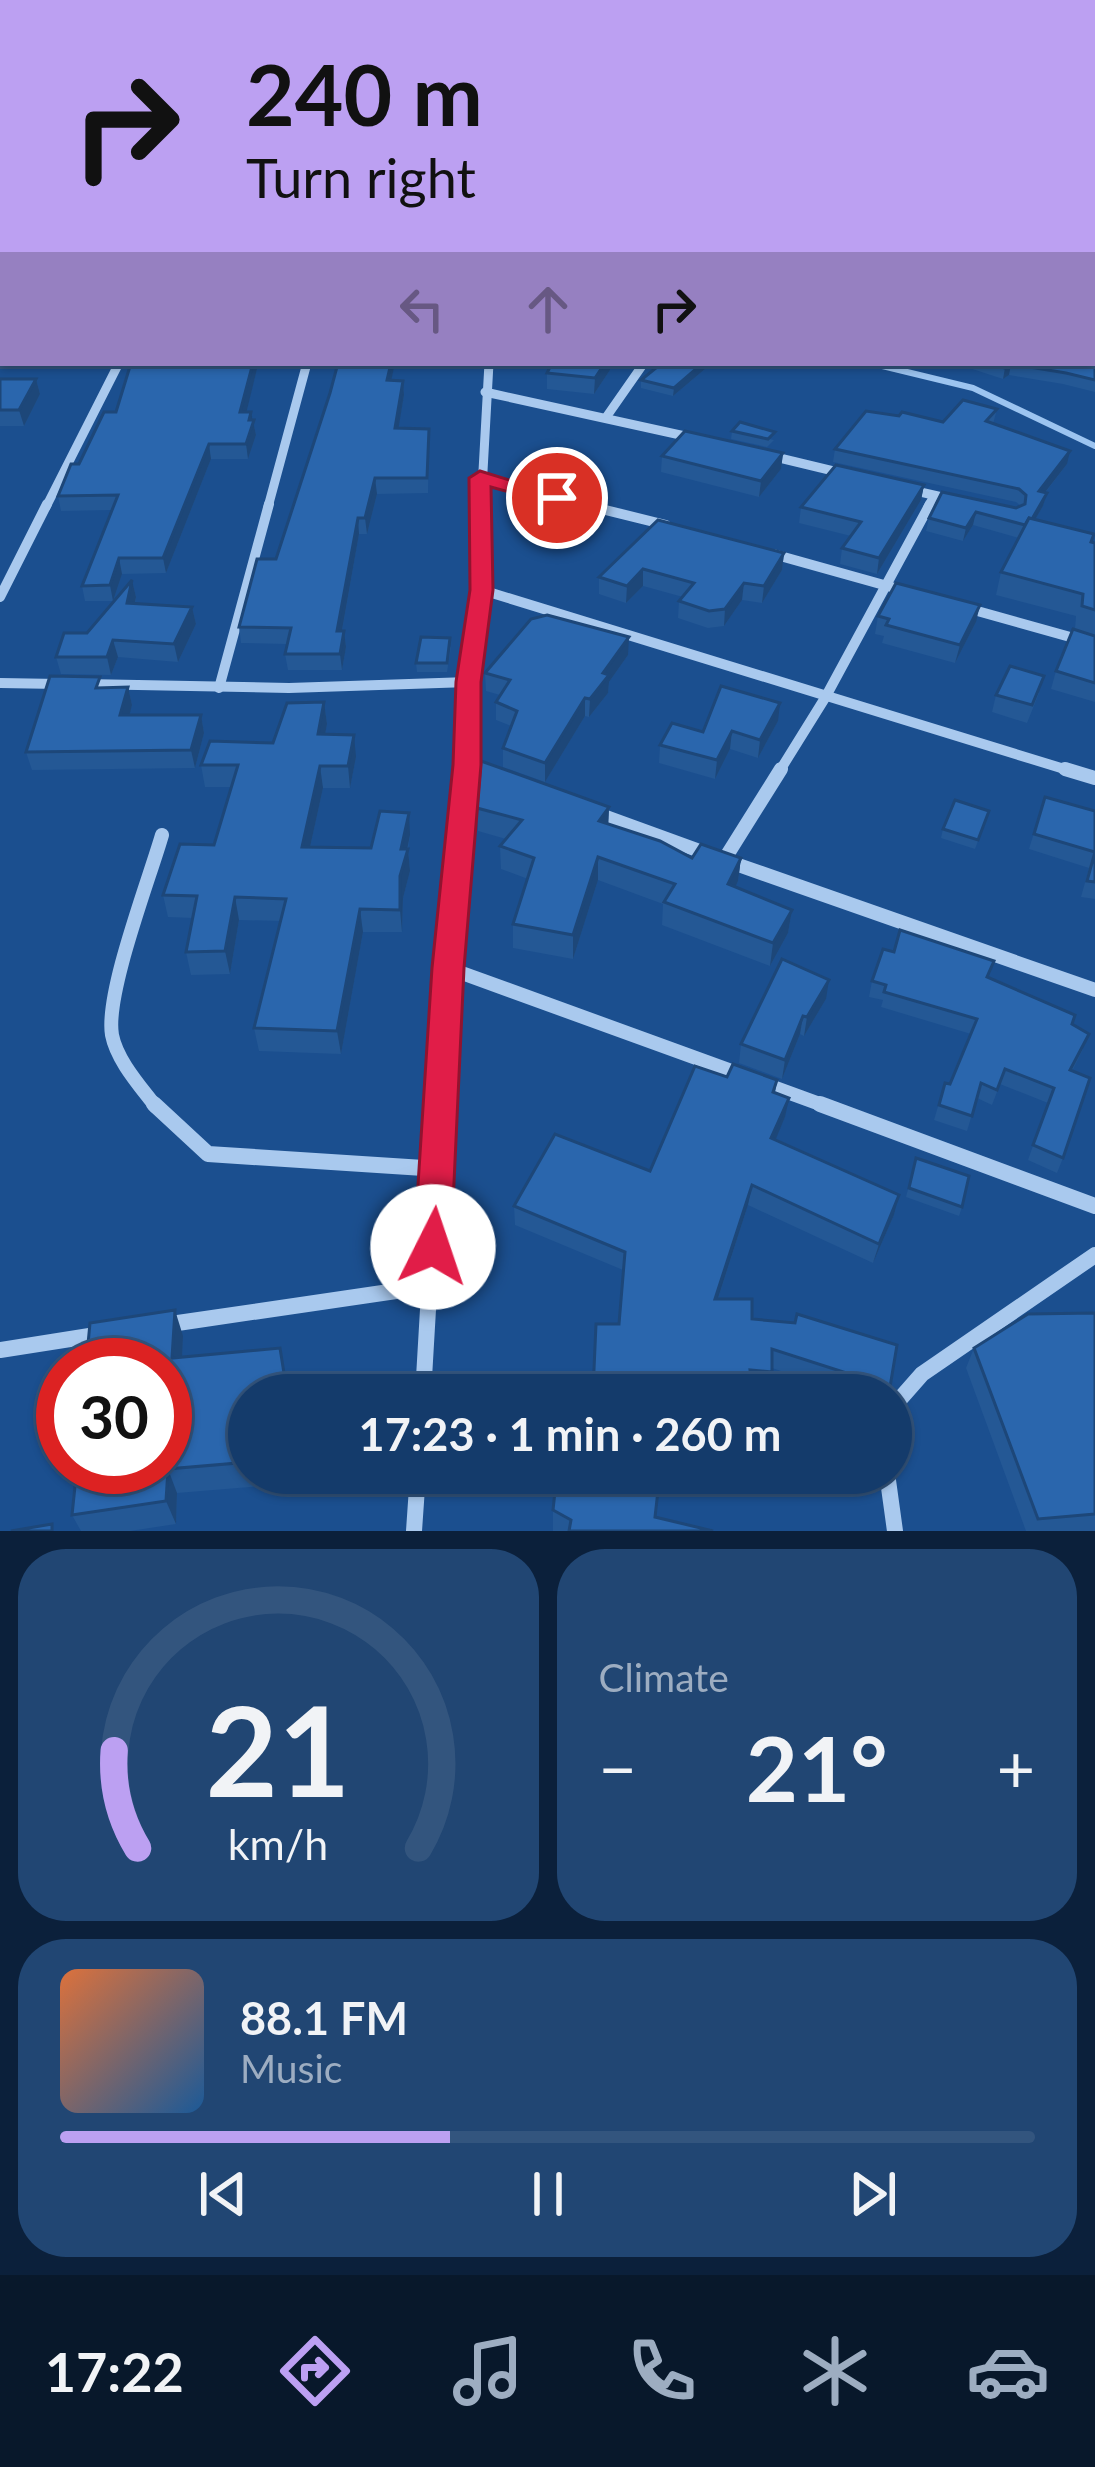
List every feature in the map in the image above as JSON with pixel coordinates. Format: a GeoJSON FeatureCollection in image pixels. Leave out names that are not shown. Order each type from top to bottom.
{"type":"FeatureCollection","features":[{"type":"Feature","properties":{"kind":"street"},"geometry":{"type":"LineString","coordinates":[[0,597],[117,366]]}},
{"type":"Feature","properties":{"kind":"street"},"geometry":{"type":"LineString","coordinates":[[218,688],[306,366]]}},
{"type":"Feature","properties":{"kind":"street"},"geometry":{"type":"LineString","coordinates":[[424,1374],[469,682],[482,590],[480,478],[488,366]]}},
{"type":"Feature","properties":{"kind":"street"},"geometry":{"type":"LineString","coordinates":[[607,416],[642,366]]}},
{"type":"Feature","properties":{"kind":"street"},"geometry":{"type":"LineString","coordinates":[[484,392],[707,441]]}},
{"type":"Feature","properties":{"kind":"street"},"geometry":{"type":"LineString","coordinates":[[752,452],[866,479]]}},
{"type":"Feature","properties":{"kind":"street"},"geometry":{"type":"LineString","coordinates":[[480,478],[673,527]]}},
{"type":"Feature","properties":{"kind":"street"},"geometry":{"type":"LineString","coordinates":[[889,485],[974,504]]}},
{"type":"Feature","properties":{"kind":"street"},"geometry":{"type":"LineString","coordinates":[[724,860],[825,698],[934,496]]}},
{"type":"Feature","properties":{"kind":"street"},"geometry":{"type":"LineString","coordinates":[[757,549],[934,598]]}},
{"type":"Feature","properties":{"kind":"street"},"geometry":{"type":"LineString","coordinates":[[482,590],[1095,778]]}},
{"type":"Feature","properties":{"kind":"street"},"geometry":{"type":"LineString","coordinates":[[957,605],[1095,644]]}},
{"type":"Feature","properties":{"kind":"street"},"geometry":{"type":"LineString","coordinates":[[0,682],[218,688],[469,682]]}},
{"type":"Feature","properties":{"kind":"street"},"geometry":{"type":"LineString","coordinates":[[467,765],[489,774]]}},
{"type":"Feature","properties":{"kind":"street"},"geometry":{"type":"LineString","coordinates":[[578,807],[1095,990]]}},
{"type":"Feature","properties":{"kind":"street"},"geometry":{"type":"LineString","coordinates":[[162,835],[114,1000],[112,1036],[126,1066],[160,1113],[208,1154],[439,1169]]}},
{"type":"Feature","properties":{"kind":"street"},"geometry":{"type":"LineString","coordinates":[[448,968],[1095,1206]]}},
{"type":"Feature","properties":{"kind":"street"},"geometry":{"type":"LineString","coordinates":[[912,1385],[1095,1255]]}},
{"type":"Feature","properties":{"kind":"street"},"geometry":{"type":"LineString","coordinates":[[153,1327],[430,1286]]}},
{"type":"Feature","properties":{"kind":"street"},"geometry":{"type":"LineString","coordinates":[[0,1349],[130,1330]]}},
{"type":"Feature","properties":{"kind":"street"},"geometry":{"type":"LineString","coordinates":[[415,1531],[417,1494]]}},
{"type":"Feature","properties":{"kind":"street"},"geometry":{"type":"LineString","coordinates":[[889,1494],[895,1531]]}},
{"type":"Feature","properties":{"kind":"building"},"geometry":{"type":"Polygon","coordinates":[[[130,366],[252,366],[240,412],[251,412],[249,420],[254,420],[246,444],[209,444],[163,558],[119,558],[110,585],[82,586],[118,495],[58,496],[71,464],[79,464],[104,412],[116,412],[130,366]]]}},
{"type":"Feature","properties":{"kind":"building"},"geometry":{"type":"Polygon","coordinates":[[[337,366],[390,366],[387,380],[403,381],[395,428],[429,429],[427,478],[375,478],[365,518],[358,518],[337,631],[344,631],[340,654],[285,654],[291,628],[239,627],[257,559],[276,559],[337,366]]]}},
{"type":"Feature","properties":{"kind":"building"},"geometry":{"type":"Polygon","coordinates":[[[550,366],[603,366],[595,378],[547,373],[550,366]]]}},
{"type":"Feature","properties":{"kind":"building"},"geometry":{"type":"Polygon","coordinates":[[[658,366],[700,366],[674,388],[641,380],[658,366]]]}},
{"type":"Feature","properties":{"kind":"building"},"geometry":{"type":"Polygon","coordinates":[[[1023,366],[1095,366],[1095,380],[1023,366]]]}},
{"type":"Feature","properties":{"kind":"building"},"geometry":{"type":"Polygon","coordinates":[[[0,379],[36,379],[19,410],[0,410],[0,379]]]}},
{"type":"Feature","properties":{"kind":"building"},"geometry":{"type":"Polygon","coordinates":[[[963,400],[997,409],[986,421],[1070,451],[1039,491],[1047,493],[1025,525],[976,512],[966,528],[929,518],[942,492],[1016,508],[1025,504],[1026,495],[1019,489],[835,449],[866,411],[899,416],[902,412],[943,422],[963,400]]]}},
{"type":"Feature","properties":{"kind":"building"},"geometry":{"type":"Polygon","coordinates":[[[740,422],[775,432],[768,439],[732,431],[740,422]]]}},
{"type":"Feature","properties":{"kind":"building"},"geometry":{"type":"Polygon","coordinates":[[[685,431],[783,453],[761,481],[662,456],[685,431]]]}},
{"type":"Feature","properties":{"kind":"building"},"geometry":{"type":"Polygon","coordinates":[[[836,465],[924,485],[879,558],[842,548],[861,522],[801,507],[836,465]]]}},
{"type":"Feature","properties":{"kind":"building"},"geometry":{"type":"Polygon","coordinates":[[[1029,518],[1094,534],[1095,610],[1082,606],[1083,594],[1001,572],[1029,518]]]}},
{"type":"Feature","properties":{"kind":"building"},"geometry":{"type":"Polygon","coordinates":[[[658,520],[784,553],[764,586],[744,583],[725,609],[709,611],[679,601],[694,583],[643,569],[627,586],[599,577],[658,520]]]}},
{"type":"Feature","properties":{"kind":"building"},"geometry":{"type":"Polygon","coordinates":[[[132,580],[127,603],[192,607],[174,644],[113,640],[107,657],[56,657],[64,633],[87,633],[132,580]]]}},
{"type":"Feature","properties":{"kind":"building"},"geometry":{"type":"Polygon","coordinates":[[[896,583],[980,605],[960,645],[886,625],[889,619],[878,616],[896,583]]]}},
{"type":"Feature","properties":{"kind":"building"},"geometry":{"type":"Polygon","coordinates":[[[547,615],[629,637],[603,673],[609,675],[590,699],[585,698],[545,763],[503,748],[517,711],[496,702],[510,680],[485,673],[531,619],[547,615]]]}},
{"type":"Feature","properties":{"kind":"building"},"geometry":{"type":"Polygon","coordinates":[[[1073,629],[1095,636],[1095,683],[1056,671],[1073,629]]]}},
{"type":"Feature","properties":{"kind":"building"},"geometry":{"type":"Polygon","coordinates":[[[421,637],[450,638],[447,663],[416,663],[421,637]]]}},
{"type":"Feature","properties":{"kind":"building"},"geometry":{"type":"Polygon","coordinates":[[[1010,666],[1044,676],[1032,705],[996,695],[1010,666]]]}},
{"type":"Feature","properties":{"kind":"building"},"geometry":{"type":"Polygon","coordinates":[[[50,676],[100,677],[96,688],[128,687],[120,715],[201,715],[191,750],[26,752],[50,676]]]}},
{"type":"Feature","properties":{"kind":"building"},"geometry":{"type":"Polygon","coordinates":[[[721,686],[780,703],[760,740],[732,731],[717,760],[660,745],[672,723],[703,732],[721,686]]]}},
{"type":"Feature","properties":{"kind":"building"},"geometry":{"type":"Polygon","coordinates":[[[324,702],[318,734],[354,735],[348,766],[320,766],[302,847],[371,848],[380,811],[409,813],[401,849],[408,849],[400,876],[400,910],[360,909],[337,1031],[254,1028],[286,899],[235,897],[225,951],[186,952],[197,896],[163,895],[180,844],[214,845],[238,765],[201,765],[210,741],[273,743],[287,703],[324,702]]]}},
{"type":"Feature","properties":{"kind":"building"},"geometry":{"type":"Polygon","coordinates":[[[481,761],[609,807],[599,821],[660,841],[692,858],[701,844],[741,858],[728,884],[792,910],[773,943],[664,902],[675,884],[598,857],[573,935],[513,924],[534,858],[500,846],[522,820],[477,808],[481,761]]]}},
{"type":"Feature","properties":{"kind":"building"},"geometry":{"type":"Polygon","coordinates":[[[1045,797],[1095,811],[1095,852],[1034,834],[1045,797]]]}},
{"type":"Feature","properties":{"kind":"building"},"geometry":{"type":"Polygon","coordinates":[[[955,800],[989,811],[978,840],[943,829],[955,800]]]}},
{"type":"Feature","properties":{"kind":"building"},"geometry":{"type":"Polygon","coordinates":[[[1095,852],[1095,882],[1087,881],[1095,852]]]}},
{"type":"Feature","properties":{"kind":"building"},"geometry":{"type":"Polygon","coordinates":[[[900,930],[994,961],[987,977],[1075,1015],[1072,1024],[1089,1034],[1070,1070],[1090,1078],[1063,1158],[1033,1145],[1054,1088],[1005,1069],[997,1090],[981,1083],[972,1116],[939,1105],[977,1019],[884,992],[886,985],[872,981],[883,949],[894,952],[900,930]]]}},
{"type":"Feature","properties":{"kind":"building"},"geometry":{"type":"Polygon","coordinates":[[[782,959],[829,980],[807,1017],[803,1016],[785,1060],[741,1044],[782,959]]]}},
{"type":"Feature","properties":{"kind":"building"},"geometry":{"type":"Polygon","coordinates":[[[733,1064],[777,1080],[773,1092],[789,1098],[771,1138],[899,1195],[879,1244],[752,1185],[715,1299],[752,1299],[752,1319],[795,1323],[797,1314],[897,1345],[892,1374],[850,1374],[772,1349],[772,1372],[594,1374],[596,1324],[619,1324],[625,1252],[514,1206],[555,1134],[650,1171],[695,1066],[727,1077],[733,1064]]]}},
{"type":"Feature","properties":{"kind":"building"},"geometry":{"type":"Polygon","coordinates":[[[916,1158],[969,1176],[962,1207],[909,1188],[916,1158]]]}},
{"type":"Feature","properties":{"kind":"building"},"geometry":{"type":"Polygon","coordinates":[[[175,1310],[173,1338],[89,1338],[90,1323],[175,1310]]]}},
{"type":"Feature","properties":{"kind":"building"},"geometry":{"type":"Polygon","coordinates":[[[1095,1313],[1095,1514],[1038,1519],[974,1348],[1028,1314],[1095,1313]]]}},
{"type":"Feature","properties":{"kind":"building"},"geometry":{"type":"Polygon","coordinates":[[[280,1348],[284,1374],[228,1374],[228,1464],[192,1467],[192,1356],[280,1348]]]}},
{"type":"Feature","properties":{"kind":"building"},"geometry":{"type":"Polygon","coordinates":[[[74,1494],[166,1494],[166,1501],[72,1515],[74,1494]]]}},
{"type":"Feature","properties":{"kind":"building"},"geometry":{"type":"Polygon","coordinates":[[[555,1494],[658,1494],[655,1517],[713,1531],[569,1531],[571,1520],[553,1510],[555,1494]]]}},
{"type":"Feature","properties":{"kind":"building"},"geometry":{"type":"Polygon","coordinates":[[[52,1524],[52,1531],[11,1531],[52,1524]]]}},
{"type":"Feature","properties":{"kind":"waterway"},"geometry":{"type":"LineString","coordinates":[[882,366],[973,388],[1095,446]]}},
{"type":"Feature","properties":{"kind":"route"},"geometry":{"type":"LineString","coordinates":[[433,1247],[469,682],[482,590],[480,478],[557,498]]}}]}
